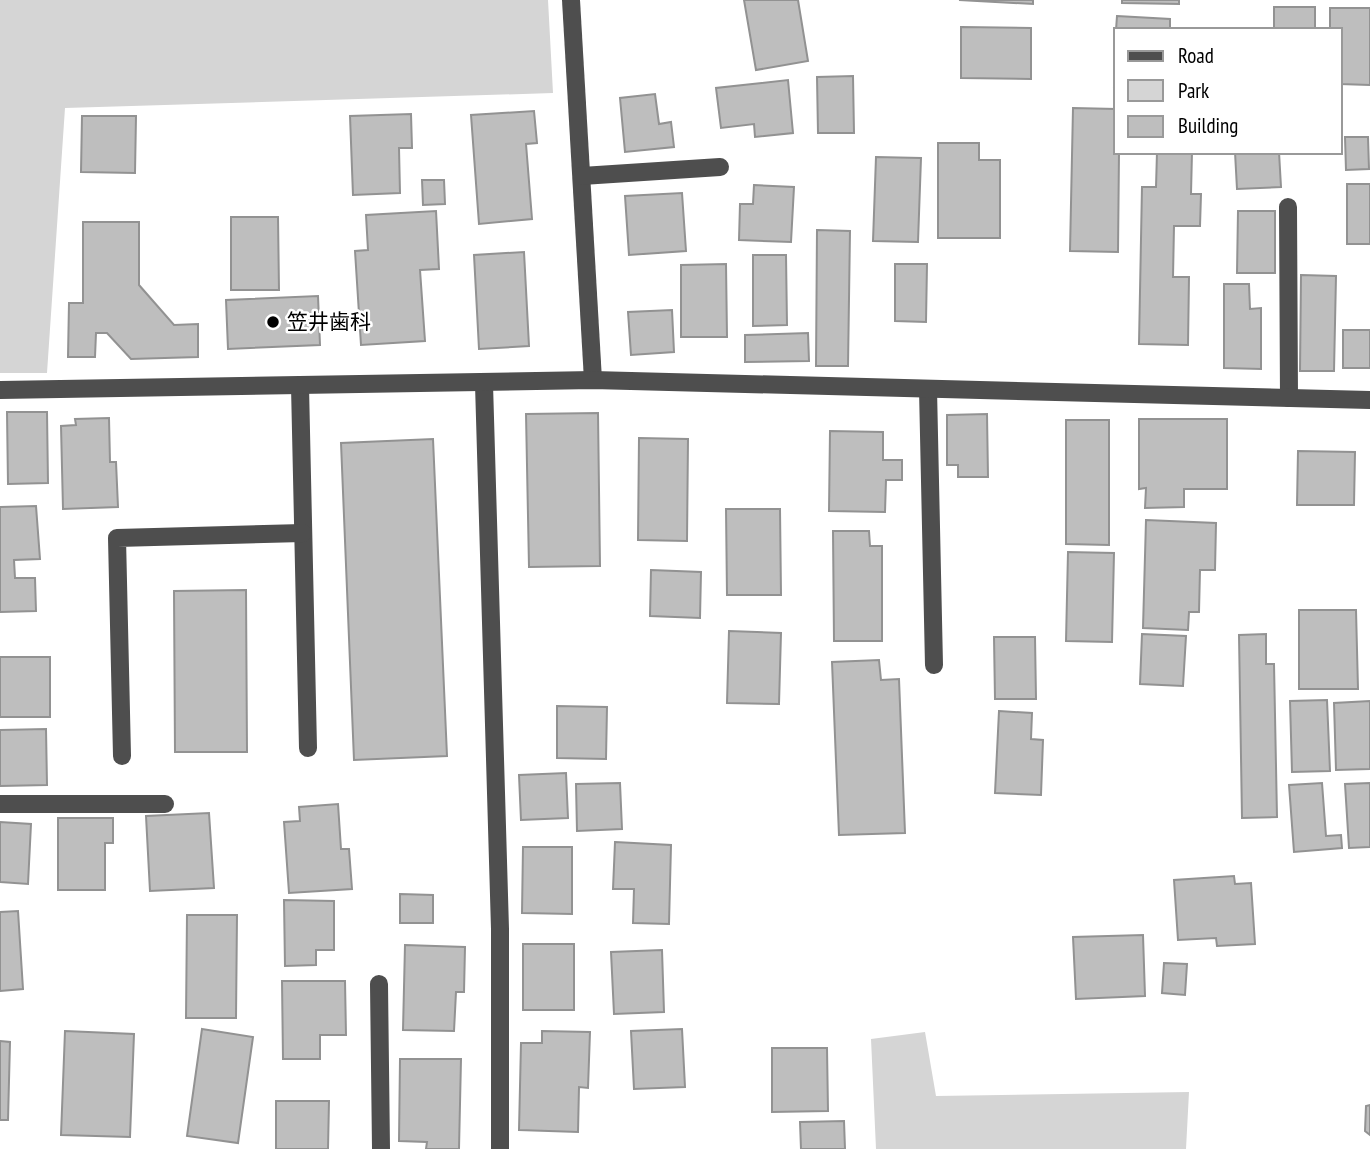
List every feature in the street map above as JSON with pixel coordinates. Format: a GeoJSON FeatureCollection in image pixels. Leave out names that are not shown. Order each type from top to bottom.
{"type":"FeatureCollection","features":[{"type":"Feature","properties":{"kind":"street"},"geometry":{"type":"LineString","coordinates":[[571,0],[593,380]]}},
{"type":"Feature","properties":{"kind":"street"},"geometry":{"type":"LineString","coordinates":[[582,176],[720,167]]}},
{"type":"Feature","properties":{"kind":"street"},"geometry":{"type":"LineString","coordinates":[[1288,207],[1289,398]]}},
{"type":"Feature","properties":{"kind":"street"},"geometry":{"type":"LineString","coordinates":[[0,390],[484,384],[593,380],[1370,400]]}},
{"type":"Feature","properties":{"kind":"street"},"geometry":{"type":"LineString","coordinates":[[484,384],[499,929],[500,1149]]}},
{"type":"Feature","properties":{"kind":"street"},"geometry":{"type":"LineString","coordinates":[[300,386],[308,748]]}},
{"type":"Feature","properties":{"kind":"street"},"geometry":{"type":"LineString","coordinates":[[928,389],[934,665]]}},
{"type":"Feature","properties":{"kind":"street"},"geometry":{"type":"LineString","coordinates":[[122,757],[117,538],[303,533]]}},
{"type":"Feature","properties":{"kind":"street"},"geometry":{"type":"LineString","coordinates":[[0,804],[165,804]]}},
{"type":"Feature","properties":{"kind":"street"},"geometry":{"type":"LineString","coordinates":[[379,984],[381,1149]]}},
{"type":"Feature","properties":{"kind":"green space"},"geometry":{"type":"Polygon","coordinates":[[[0,0],[548,0],[553,93],[65,108],[47,373],[0,373],[0,0]]]}},
{"type":"Feature","properties":{"kind":"green space"},"geometry":{"type":"Polygon","coordinates":[[[925,1032],[936,1096],[1189,1092],[1186,1149],[876,1149],[871,1039],[925,1032]]]}},
{"type":"Feature","properties":{"kind":"building"},"geometry":{"type":"Polygon","coordinates":[[[744,0],[798,0],[808,61],[756,70],[744,0]]]}},
{"type":"Feature","properties":{"kind":"building"},"geometry":{"type":"Polygon","coordinates":[[[959,0],[1033,0],[1033,4],[959,0]]]}},
{"type":"Feature","properties":{"kind":"building"},"geometry":{"type":"Polygon","coordinates":[[[1122,0],[1179,0],[1179,4],[1122,3],[1122,0]]]}},
{"type":"Feature","properties":{"kind":"building"},"geometry":{"type":"Polygon","coordinates":[[[1274,7],[1315,7],[1315,28],[1274,28],[1274,7]]]}},
{"type":"Feature","properties":{"kind":"building"},"geometry":{"type":"Polygon","coordinates":[[[1330,8],[1370,8],[1370,85],[1342,84],[1342,28],[1330,28],[1330,8]]]}},
{"type":"Feature","properties":{"kind":"building"},"geometry":{"type":"Polygon","coordinates":[[[1117,16],[1170,19],[1170,28],[1116,28],[1117,16]]]}},
{"type":"Feature","properties":{"kind":"building"},"geometry":{"type":"Polygon","coordinates":[[[961,27],[1031,28],[1031,79],[961,78],[961,27]]]}},
{"type":"Feature","properties":{"kind":"building"},"geometry":{"type":"Polygon","coordinates":[[[853,76],[854,133],[818,133],[817,77],[853,76]]]}},
{"type":"Feature","properties":{"kind":"building"},"geometry":{"type":"Polygon","coordinates":[[[788,80],[793,133],[755,137],[754,124],[721,128],[716,88],[788,80]]]}},
{"type":"Feature","properties":{"kind":"building"},"geometry":{"type":"Polygon","coordinates":[[[655,94],[659,124],[671,122],[674,147],[625,152],[620,98],[655,94]]]}},
{"type":"Feature","properties":{"kind":"building"},"geometry":{"type":"Polygon","coordinates":[[[1073,108],[1114,109],[1114,154],[1119,154],[1118,252],[1070,251],[1073,108]]]}},
{"type":"Feature","properties":{"kind":"building"},"geometry":{"type":"Polygon","coordinates":[[[534,111],[537,143],[526,144],[532,219],[479,224],[471,115],[534,111]]]}},
{"type":"Feature","properties":{"kind":"building"},"geometry":{"type":"Polygon","coordinates":[[[411,114],[412,148],[399,148],[400,193],[353,195],[350,116],[411,114]]]}},
{"type":"Feature","properties":{"kind":"building"},"geometry":{"type":"Polygon","coordinates":[[[82,116],[136,116],[135,173],[81,172],[82,116]]]}},
{"type":"Feature","properties":{"kind":"building"},"geometry":{"type":"Polygon","coordinates":[[[1345,137],[1368,137],[1369,169],[1346,170],[1345,137]]]}},
{"type":"Feature","properties":{"kind":"building"},"geometry":{"type":"Polygon","coordinates":[[[938,143],[979,143],[979,160],[1000,160],[1000,238],[938,238],[938,143]]]}},
{"type":"Feature","properties":{"kind":"building"},"geometry":{"type":"Polygon","coordinates":[[[1157,154],[1192,154],[1191,194],[1201,194],[1200,226],[1174,226],[1173,277],[1189,277],[1188,345],[1139,344],[1142,187],[1156,187],[1157,154]]]}},
{"type":"Feature","properties":{"kind":"building"},"geometry":{"type":"Polygon","coordinates":[[[1235,154],[1279,154],[1281,187],[1237,189],[1235,154]]]}},
{"type":"Feature","properties":{"kind":"building"},"geometry":{"type":"Polygon","coordinates":[[[876,157],[921,158],[918,242],[873,241],[876,157]]]}},
{"type":"Feature","properties":{"kind":"building"},"geometry":{"type":"Polygon","coordinates":[[[422,180],[444,180],[445,204],[423,205],[422,180]]]}},
{"type":"Feature","properties":{"kind":"building"},"geometry":{"type":"Polygon","coordinates":[[[1347,184],[1370,184],[1370,244],[1347,244],[1347,184]]]}},
{"type":"Feature","properties":{"kind":"building"},"geometry":{"type":"Polygon","coordinates":[[[754,185],[794,187],[791,242],[739,240],[740,204],[753,204],[754,185]]]}},
{"type":"Feature","properties":{"kind":"building"},"geometry":{"type":"Polygon","coordinates":[[[682,193],[686,251],[629,255],[625,196],[682,193]]]}},
{"type":"Feature","properties":{"kind":"building"},"geometry":{"type":"Polygon","coordinates":[[[436,211],[439,269],[420,270],[425,341],[361,345],[355,251],[368,250],[366,215],[436,211]]]}},
{"type":"Feature","properties":{"kind":"building"},"geometry":{"type":"Polygon","coordinates":[[[1238,211],[1275,211],[1275,273],[1237,273],[1238,211]]]}},
{"type":"Feature","properties":{"kind":"building"},"geometry":{"type":"Polygon","coordinates":[[[231,217],[278,217],[279,290],[231,290],[231,217]]]}},
{"type":"Feature","properties":{"kind":"building"},"geometry":{"type":"Polygon","coordinates":[[[83,222],[139,222],[139,285],[174,325],[198,324],[198,357],[131,359],[107,333],[96,333],[95,357],[68,357],[69,303],[83,303],[83,222]]]}},
{"type":"Feature","properties":{"kind":"building"},"geometry":{"type":"Polygon","coordinates":[[[817,230],[850,231],[848,366],[816,366],[817,230]]]}},
{"type":"Feature","properties":{"kind":"building"},"geometry":{"type":"Polygon","coordinates":[[[524,252],[529,346],[479,349],[474,255],[524,252]]]}},
{"type":"Feature","properties":{"kind":"building"},"geometry":{"type":"Polygon","coordinates":[[[753,255],[786,255],[787,325],[753,326],[753,255]]]}},
{"type":"Feature","properties":{"kind":"building"},"geometry":{"type":"Polygon","coordinates":[[[726,264],[727,337],[681,337],[681,265],[726,264]]]}},
{"type":"Feature","properties":{"kind":"building"},"geometry":{"type":"Polygon","coordinates":[[[895,264],[927,264],[926,322],[895,321],[895,264]]]}},
{"type":"Feature","properties":{"kind":"building"},"geometry":{"type":"Polygon","coordinates":[[[1301,275],[1336,276],[1334,371],[1300,371],[1301,275]]]}},
{"type":"Feature","properties":{"kind":"building"},"geometry":{"type":"Polygon","coordinates":[[[1224,284],[1249,284],[1250,309],[1261,308],[1261,369],[1224,368],[1224,284]]]}},
{"type":"Feature","properties":{"kind":"building","name":"笠井歯科"},"geometry":{"type":"Polygon","coordinates":[[[318,296],[320,345],[228,349],[226,300],[318,296]]]}},
{"type":"Feature","properties":{"kind":"building"},"geometry":{"type":"Polygon","coordinates":[[[672,310],[674,352],[631,355],[628,312],[672,310]]]}},
{"type":"Feature","properties":{"kind":"building"},"geometry":{"type":"Polygon","coordinates":[[[1343,330],[1370,330],[1370,368],[1343,368],[1343,330]]]}},
{"type":"Feature","properties":{"kind":"building"},"geometry":{"type":"Polygon","coordinates":[[[808,333],[809,361],[745,362],[745,335],[808,333]]]}},
{"type":"Feature","properties":{"kind":"building"},"geometry":{"type":"Polygon","coordinates":[[[7,412],[47,412],[48,483],[8,484],[7,412]]]}},
{"type":"Feature","properties":{"kind":"building"},"geometry":{"type":"Polygon","coordinates":[[[598,413],[600,566],[529,567],[526,414],[598,413]]]}},
{"type":"Feature","properties":{"kind":"building"},"geometry":{"type":"Polygon","coordinates":[[[987,414],[988,477],[958,477],[958,465],[947,465],[947,415],[987,414]]]}},
{"type":"Feature","properties":{"kind":"building"},"geometry":{"type":"Polygon","coordinates":[[[109,418],[110,462],[116,462],[118,507],[63,509],[61,426],[76,425],[75,419],[109,418]]]}},
{"type":"Feature","properties":{"kind":"building"},"geometry":{"type":"Polygon","coordinates":[[[1139,419],[1227,419],[1227,489],[1184,489],[1184,507],[1145,508],[1146,488],[1139,489],[1139,419]]]}},
{"type":"Feature","properties":{"kind":"building"},"geometry":{"type":"Polygon","coordinates":[[[1066,420],[1109,420],[1109,545],[1066,544],[1066,420]]]}},
{"type":"Feature","properties":{"kind":"building"},"geometry":{"type":"Polygon","coordinates":[[[830,431],[883,432],[883,460],[902,460],[902,480],[886,480],[885,512],[829,511],[830,431]]]}},
{"type":"Feature","properties":{"kind":"building"},"geometry":{"type":"Polygon","coordinates":[[[639,438],[688,439],[687,541],[638,540],[639,438]]]}},
{"type":"Feature","properties":{"kind":"building"},"geometry":{"type":"Polygon","coordinates":[[[433,439],[447,756],[354,760],[341,443],[433,439]]]}},
{"type":"Feature","properties":{"kind":"building"},"geometry":{"type":"Polygon","coordinates":[[[1298,451],[1355,452],[1354,505],[1297,505],[1298,451]]]}},
{"type":"Feature","properties":{"kind":"building"},"geometry":{"type":"Polygon","coordinates":[[[36,506],[40,559],[14,560],[15,578],[35,578],[36,611],[0,612],[0,507],[36,506]]]}},
{"type":"Feature","properties":{"kind":"building"},"geometry":{"type":"Polygon","coordinates":[[[726,509],[780,509],[781,595],[727,595],[726,509]]]}},
{"type":"Feature","properties":{"kind":"building"},"geometry":{"type":"Polygon","coordinates":[[[1146,520],[1216,523],[1215,570],[1200,570],[1199,612],[1189,612],[1188,630],[1143,628],[1146,520]]]}},
{"type":"Feature","properties":{"kind":"building"},"geometry":{"type":"Polygon","coordinates":[[[833,531],[869,531],[870,546],[882,546],[882,641],[834,641],[833,531]]]}},
{"type":"Feature","properties":{"kind":"building"},"geometry":{"type":"Polygon","coordinates":[[[1068,552],[1114,553],[1112,642],[1066,641],[1068,552]]]}},
{"type":"Feature","properties":{"kind":"building"},"geometry":{"type":"Polygon","coordinates":[[[651,570],[701,572],[700,618],[650,616],[651,570]]]}},
{"type":"Feature","properties":{"kind":"building"},"geometry":{"type":"Polygon","coordinates":[[[246,590],[247,752],[175,752],[174,591],[246,590]]]}},
{"type":"Feature","properties":{"kind":"building"},"geometry":{"type":"Polygon","coordinates":[[[1299,610],[1356,610],[1358,689],[1299,689],[1299,610]]]}},
{"type":"Feature","properties":{"kind":"building"},"geometry":{"type":"Polygon","coordinates":[[[729,631],[781,633],[779,704],[727,703],[729,631]]]}},
{"type":"Feature","properties":{"kind":"building"},"geometry":{"type":"Polygon","coordinates":[[[1142,634],[1186,636],[1183,686],[1140,684],[1142,634]]]}},
{"type":"Feature","properties":{"kind":"building"},"geometry":{"type":"Polygon","coordinates":[[[1266,634],[1266,664],[1274,664],[1277,817],[1242,818],[1239,635],[1266,634]]]}},
{"type":"Feature","properties":{"kind":"building"},"geometry":{"type":"Polygon","coordinates":[[[994,637],[1035,637],[1036,699],[995,699],[994,637]]]}},
{"type":"Feature","properties":{"kind":"building"},"geometry":{"type":"Polygon","coordinates":[[[0,657],[50,657],[50,717],[0,717],[0,657]]]}},
{"type":"Feature","properties":{"kind":"building"},"geometry":{"type":"Polygon","coordinates":[[[879,660],[881,680],[899,679],[905,833],[839,835],[832,662],[879,660]]]}},
{"type":"Feature","properties":{"kind":"building"},"geometry":{"type":"Polygon","coordinates":[[[1327,700],[1330,771],[1292,772],[1290,701],[1327,700]]]}},
{"type":"Feature","properties":{"kind":"building"},"geometry":{"type":"Polygon","coordinates":[[[1370,701],[1370,769],[1336,770],[1334,703],[1370,701]]]}},
{"type":"Feature","properties":{"kind":"building"},"geometry":{"type":"Polygon","coordinates":[[[557,706],[607,707],[606,759],[557,758],[557,706]]]}},
{"type":"Feature","properties":{"kind":"building"},"geometry":{"type":"Polygon","coordinates":[[[999,711],[1032,713],[1031,739],[1043,740],[1041,795],[995,793],[999,711]]]}},
{"type":"Feature","properties":{"kind":"building"},"geometry":{"type":"Polygon","coordinates":[[[46,729],[47,785],[0,786],[0,730],[46,729]]]}},
{"type":"Feature","properties":{"kind":"building"},"geometry":{"type":"Polygon","coordinates":[[[566,773],[568,818],[521,820],[519,775],[566,773]]]}},
{"type":"Feature","properties":{"kind":"building"},"geometry":{"type":"Polygon","coordinates":[[[620,783],[622,829],[577,831],[576,784],[620,783]]]}},
{"type":"Feature","properties":{"kind":"building"},"geometry":{"type":"Polygon","coordinates":[[[1322,783],[1326,836],[1341,835],[1342,848],[1294,852],[1289,785],[1322,783]]]}},
{"type":"Feature","properties":{"kind":"building"},"geometry":{"type":"Polygon","coordinates":[[[1370,783],[1370,847],[1349,848],[1345,784],[1370,783]]]}},
{"type":"Feature","properties":{"kind":"building"},"geometry":{"type":"Polygon","coordinates":[[[338,804],[341,849],[349,849],[352,889],[289,893],[284,822],[300,821],[299,807],[338,804]]]}},
{"type":"Feature","properties":{"kind":"building"},"geometry":{"type":"Polygon","coordinates":[[[209,813],[214,888],[150,891],[146,816],[209,813]]]}},
{"type":"Feature","properties":{"kind":"building"},"geometry":{"type":"Polygon","coordinates":[[[58,818],[113,818],[113,843],[105,843],[105,890],[58,890],[58,818]]]}},
{"type":"Feature","properties":{"kind":"building"},"geometry":{"type":"Polygon","coordinates":[[[0,822],[31,824],[28,884],[0,882],[0,822]]]}},
{"type":"Feature","properties":{"kind":"building"},"geometry":{"type":"Polygon","coordinates":[[[615,842],[671,845],[669,924],[633,923],[634,889],[613,889],[615,842]]]}},
{"type":"Feature","properties":{"kind":"building"},"geometry":{"type":"Polygon","coordinates":[[[523,847],[572,847],[572,914],[522,913],[523,847]]]}},
{"type":"Feature","properties":{"kind":"building"},"geometry":{"type":"Polygon","coordinates":[[[1234,876],[1235,884],[1251,883],[1255,944],[1217,946],[1216,938],[1178,940],[1174,880],[1234,876]]]}},
{"type":"Feature","properties":{"kind":"building"},"geometry":{"type":"Polygon","coordinates":[[[400,894],[433,895],[433,923],[400,923],[400,894]]]}},
{"type":"Feature","properties":{"kind":"building"},"geometry":{"type":"Polygon","coordinates":[[[284,900],[334,901],[334,950],[316,950],[316,965],[285,966],[284,900]]]}},
{"type":"Feature","properties":{"kind":"building"},"geometry":{"type":"Polygon","coordinates":[[[18,911],[23,989],[0,991],[0,912],[18,911]]]}},
{"type":"Feature","properties":{"kind":"building"},"geometry":{"type":"Polygon","coordinates":[[[187,915],[237,915],[236,1018],[186,1018],[187,915]]]}},
{"type":"Feature","properties":{"kind":"building"},"geometry":{"type":"Polygon","coordinates":[[[1143,935],[1145,996],[1076,999],[1073,937],[1143,935]]]}},
{"type":"Feature","properties":{"kind":"building"},"geometry":{"type":"Polygon","coordinates":[[[523,944],[574,944],[574,1010],[523,1010],[523,944]]]}},
{"type":"Feature","properties":{"kind":"building"},"geometry":{"type":"Polygon","coordinates":[[[405,945],[465,947],[464,992],[456,992],[454,1031],[403,1030],[405,945]]]}},
{"type":"Feature","properties":{"kind":"building"},"geometry":{"type":"Polygon","coordinates":[[[662,950],[664,1012],[614,1014],[611,952],[662,950]]]}},
{"type":"Feature","properties":{"kind":"building"},"geometry":{"type":"Polygon","coordinates":[[[1164,963],[1187,964],[1185,995],[1162,993],[1164,963]]]}},
{"type":"Feature","properties":{"kind":"building"},"geometry":{"type":"Polygon","coordinates":[[[282,981],[345,981],[346,1035],[320,1035],[320,1059],[283,1059],[282,981]]]}},
{"type":"Feature","properties":{"kind":"building"},"geometry":{"type":"Polygon","coordinates":[[[202,1029],[253,1037],[238,1143],[187,1136],[202,1029]]]}},
{"type":"Feature","properties":{"kind":"building"},"geometry":{"type":"Polygon","coordinates":[[[682,1029],[685,1087],[634,1089],[631,1031],[682,1029]]]}},
{"type":"Feature","properties":{"kind":"building"},"geometry":{"type":"Polygon","coordinates":[[[65,1031],[134,1034],[130,1137],[61,1135],[65,1031]]]}},
{"type":"Feature","properties":{"kind":"building"},"geometry":{"type":"Polygon","coordinates":[[[542,1031],[590,1032],[588,1088],[579,1087],[578,1132],[519,1130],[521,1043],[542,1043],[542,1031]]]}},
{"type":"Feature","properties":{"kind":"building"},"geometry":{"type":"Polygon","coordinates":[[[0,1041],[10,1042],[8,1120],[0,1120],[0,1041]]]}},
{"type":"Feature","properties":{"kind":"building"},"geometry":{"type":"Polygon","coordinates":[[[772,1048],[827,1048],[828,1111],[772,1112],[772,1048]]]}},
{"type":"Feature","properties":{"kind":"building"},"geometry":{"type":"Polygon","coordinates":[[[400,1059],[461,1059],[459,1149],[426,1149],[427,1142],[399,1141],[400,1059]]]}},
{"type":"Feature","properties":{"kind":"building"},"geometry":{"type":"Polygon","coordinates":[[[276,1101],[329,1101],[328,1149],[276,1149],[276,1101]]]}},
{"type":"Feature","properties":{"kind":"building"},"geometry":{"type":"Polygon","coordinates":[[[1370,1105],[1370,1135],[1365,1131],[1366,1106],[1370,1105]]]}},
{"type":"Feature","properties":{"kind":"building"},"geometry":{"type":"Polygon","coordinates":[[[844,1121],[845,1149],[801,1149],[800,1122],[844,1121]]]}},
{"type":"Feature","properties":{"kind":"place","name":"笠井歯科"},"geometry":{"type":"Point","coordinates":[273,322]}}]}
